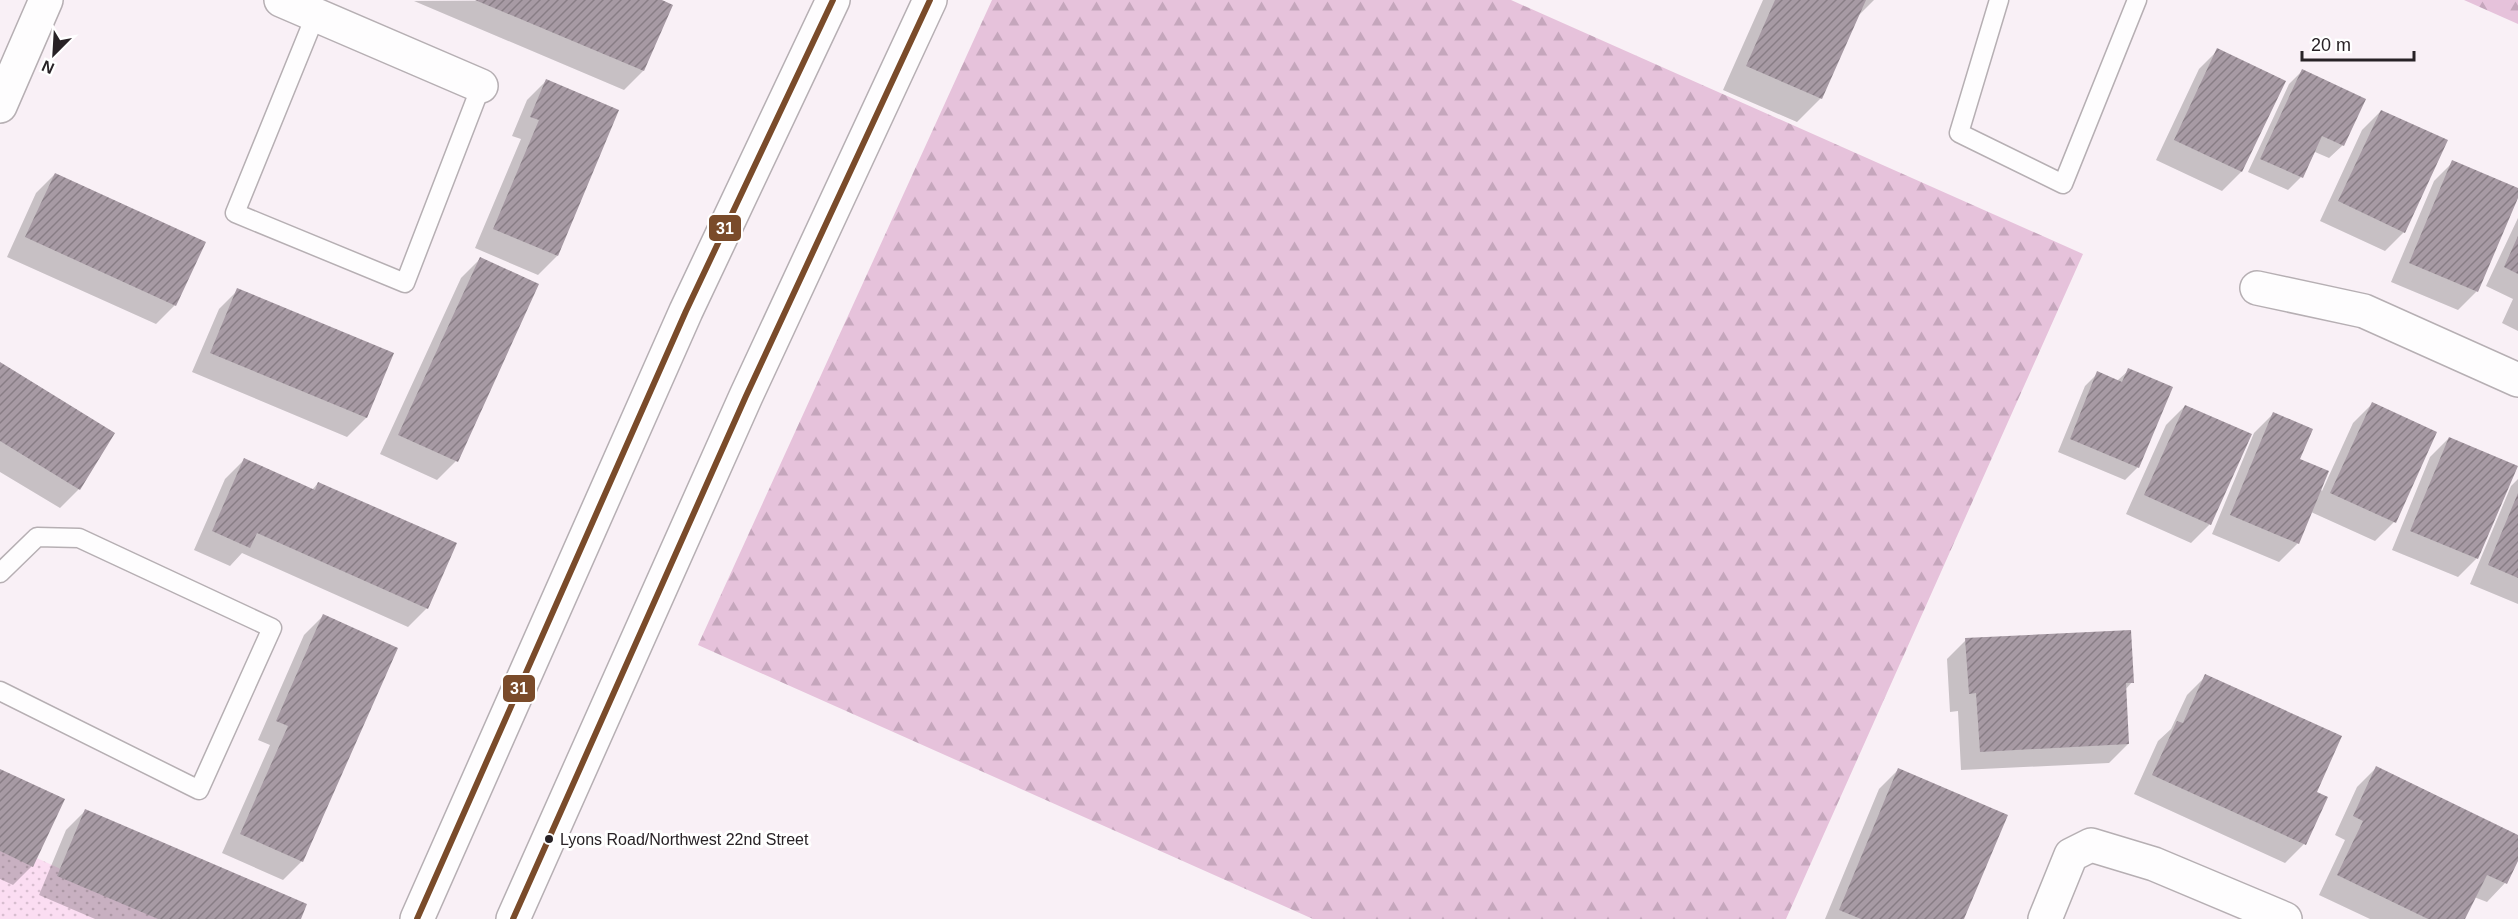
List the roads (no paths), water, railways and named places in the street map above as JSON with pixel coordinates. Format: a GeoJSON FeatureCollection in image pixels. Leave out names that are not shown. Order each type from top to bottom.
{"type":"FeatureCollection","features":[{"type":"Feature","properties":{"kind":"main road"},"geometry":{"type":"LineString","coordinates":[[0,106],[46,0]]}},
{"type":"Feature","properties":{"kind":"main road"},"geometry":{"type":"LineString","coordinates":[[281,0],[481,86]]}},
{"type":"Feature","properties":{"kind":"main road"},"geometry":{"type":"LineString","coordinates":[[417,919],[686,311],[833,0]]}},
{"type":"Feature","properties":{"kind":"main road"},"geometry":{"type":"LineString","coordinates":[[513,919],[922,3]]}},
{"type":"Feature","properties":{"kind":"main road"},"geometry":{"type":"LineString","coordinates":[[2257,288],[2364,311],[2518,380]]}},
{"type":"Feature","properties":{"kind":"main road"},"geometry":{"type":"LineString","coordinates":[[2045,919],[2071,855],[2091,845],[2154,864],[2285,919]]}},
{"type":"Feature","properties":{"kind":"lane"},"geometry":{"type":"LineString","coordinates":[[2000,0],[1959,133],[2063,184],[2138,0]]}},
{"type":"Feature","properties":{"kind":"lane"},"geometry":{"type":"LineString","coordinates":[[316,14],[235,213],[405,283],[481,86]]}},
{"type":"Feature","properties":{"kind":"lane"},"geometry":{"type":"LineString","coordinates":[[0,573],[38,537],[79,538],[272,628],[200,790],[0,691]]}},
{"type":"Feature","properties":{"kind":"place","name":"Lyons Road/Northwest 22nd Street"},"geometry":{"type":"Point","coordinates":[549,839]}}]}
